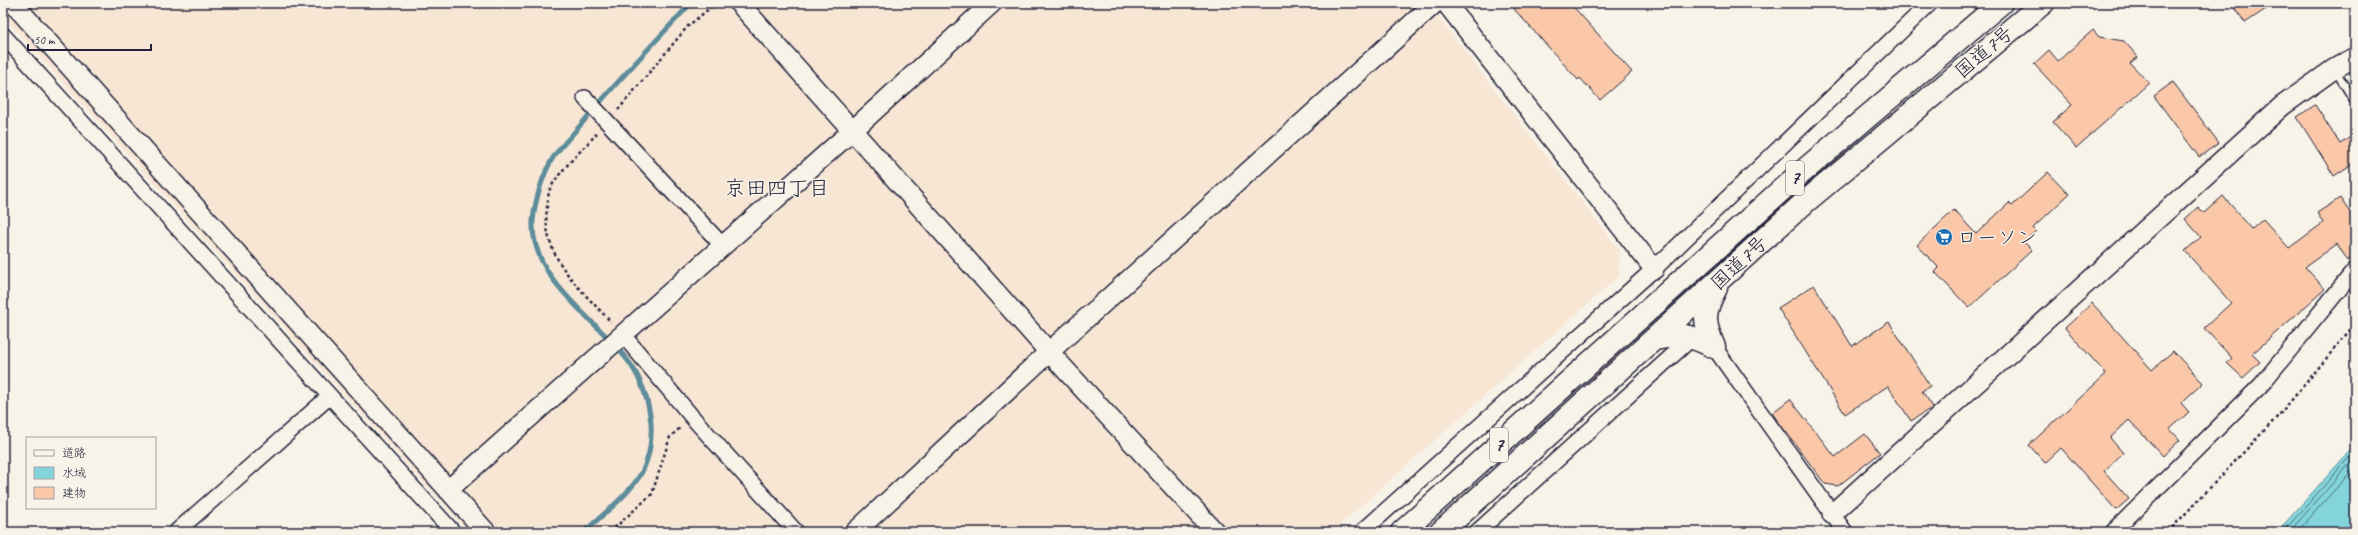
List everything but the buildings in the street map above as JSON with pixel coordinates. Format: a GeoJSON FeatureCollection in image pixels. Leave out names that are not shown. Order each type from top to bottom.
{"type":"FeatureCollection","features":[{"type":"Feature","properties":{"kind":"highway","name":"国道7号"},"geometry":{"type":"LineString","coordinates":[[1402,532],[1787,185],[2001,3]]}},
{"type":"Feature","properties":{"kind":"highway","name":"国道7号"},"geometry":{"type":"LineString","coordinates":[[1441,532],[1804,203],[2043,3]]}},
{"type":"Feature","properties":{"kind":"highway"},"geometry":{"type":"LineString","coordinates":[[1714,347],[1705,325],[1706,308],[1719,281]]}},
{"type":"Feature","properties":{"kind":"highway"},"geometry":{"type":"LineString","coordinates":[[1655,339],[1676,335],[1693,337],[1714,347]]}},
{"type":"Feature","properties":{"kind":"street"},"geometry":{"type":"LineString","coordinates":[[13,3],[486,532]]}},
{"type":"Feature","properties":{"kind":"street"},"geometry":{"type":"LineString","coordinates":[[739,3],[1050,352],[1215,532]]}},
{"type":"Feature","properties":{"kind":"street"},"geometry":{"type":"LineString","coordinates":[[448,490],[852,131],[992,3]]}},
{"type":"Feature","properties":{"kind":"street"},"geometry":{"type":"LineString","coordinates":[[854,532],[1435,3]]}},
{"type":"Feature","properties":{"kind":"street"},"geometry":{"type":"LineString","coordinates":[[1446,3],[1654,269]]}},
{"type":"Feature","properties":{"kind":"street"},"geometry":{"type":"LineString","coordinates":[[1362,532],[1654,269],[1930,3]]}},
{"type":"Feature","properties":{"kind":"street"},"geometry":{"type":"LineString","coordinates":[[3,35],[453,532]]}},
{"type":"Feature","properties":{"kind":"street"},"geometry":{"type":"LineString","coordinates":[[1832,514],[2282,106],[2334,68],[2355,57]]}},
{"type":"Feature","properties":{"kind":"street"},"geometry":{"type":"LineString","coordinates":[[585,98],[722,245]]}},
{"type":"Feature","properties":{"kind":"street"},"geometry":{"type":"LineString","coordinates":[[2113,532],[2260,384],[2355,270]]}},
{"type":"Feature","properties":{"kind":"street"},"geometry":{"type":"LineString","coordinates":[[623,335],[693,418],[796,532]]}},
{"type":"Feature","properties":{"kind":"street"},"geometry":{"type":"LineString","coordinates":[[1477,532],[1693,337]]}},
{"type":"Feature","properties":{"kind":"street"},"geometry":{"type":"LineString","coordinates":[[1714,347],[1845,532]]}},
{"type":"Feature","properties":{"kind":"street"},"geometry":{"type":"LineString","coordinates":[[176,532],[330,396]]}},
{"type":"Feature","properties":{"kind":"lane"},"geometry":{"type":"LineString","coordinates":[[2334,68],[2355,102]]}},
{"type":"Feature","properties":{"kind":"path"},"geometry":{"type":"LineString","coordinates":[[623,335],[563,269],[550,245],[546,215],[549,191],[556,179],[607,122],[688,26],[716,3]]}},
{"type":"Feature","properties":{"kind":"path"},"geometry":{"type":"LineString","coordinates":[[2168,532],[2280,414],[2355,324]]}},
{"type":"Feature","properties":{"kind":"path"},"geometry":{"type":"LineString","coordinates":[[610,532],[652,494],[670,436],[693,418]]}},
{"type":"Feature","properties":{"kind":"shaded area"},"geometry":{"type":"Polygon","coordinates":[[[3,3],[1427,3],[1620,250],[1619,276],[1332,532],[468,532],[3,16],[3,3]]]}},
{"type":"Feature","properties":{"kind":"water"},"geometry":{"type":"Polygon","coordinates":[[[2355,445],[2355,532],[2277,532],[2355,445]]]}},
{"type":"Feature","properties":{"kind":"waterway"},"geometry":{"type":"LineString","coordinates":[[584,532],[620,499],[639,477],[649,451],[651,430],[650,416],[642,386],[631,365],[618,349],[555,282],[543,263],[535,243],[533,221],[536,204],[543,178],[554,156],[610,91],[691,3]]}},
{"type":"Feature","properties":{"kind":"place","name":"ローソン"},"geometry":{"type":"Point","coordinates":[1944,237]}},
{"type":"Feature","properties":{"kind":"district","name":"京田四丁目"},"geometry":{"type":"Point","coordinates":[777,188]}}]}
